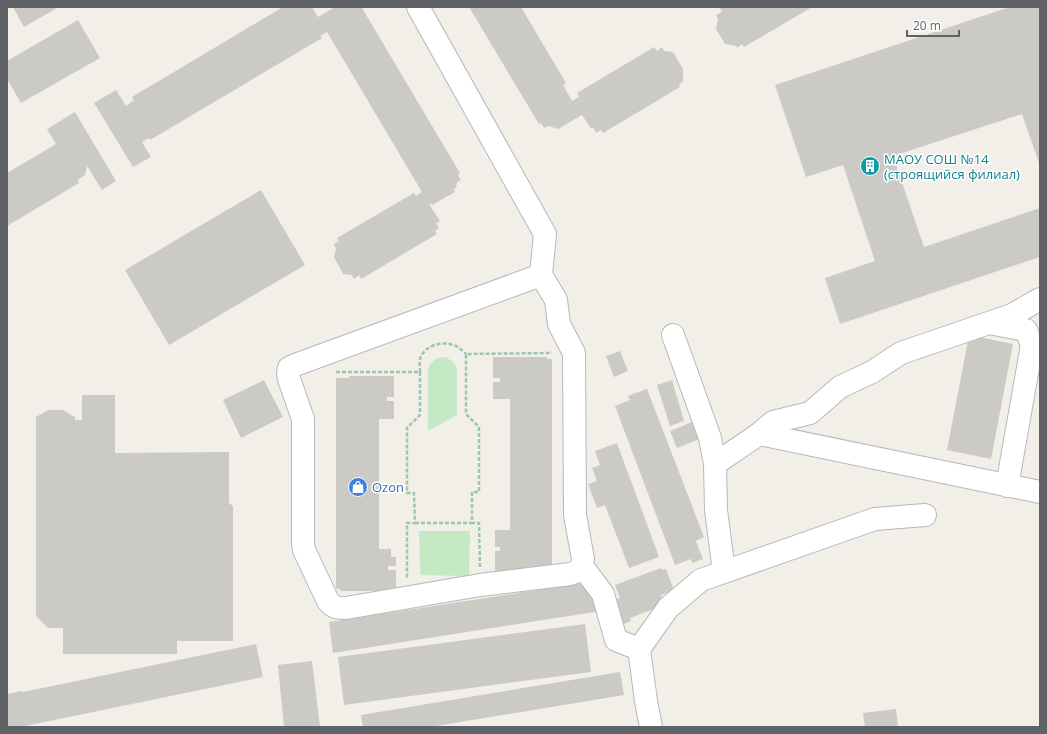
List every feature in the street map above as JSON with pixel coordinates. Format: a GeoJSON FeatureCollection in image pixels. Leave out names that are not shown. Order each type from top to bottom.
{"type":"FeatureCollection","features":[{"type":"Feature","properties":{"kind":"lane"},"geometry":{"type":"LineString","coordinates":[[418,7],[545,234],[541,275],[556,300],[559,324],[574,353],[575,515],[583,559],[582,566],[577,572],[570,574],[480,585],[346,608],[332,606],[328,601],[304,550],[303,419],[289,379],[289,368],[541,275]]}},
{"type":"Feature","properties":{"kind":"lane"},"geometry":{"type":"LineString","coordinates":[[715,464],[759,434],[773,422],[810,413],[840,387],[872,372],[902,353],[1012,315],[1040,299]]}},
{"type":"Feature","properties":{"kind":"lane"},"geometry":{"type":"LineString","coordinates":[[989,323],[1026,330],[1032,345]]}},
{"type":"Feature","properties":{"kind":"lane"},"geometry":{"type":"LineString","coordinates":[[1007,486],[1032,345],[1040,323]]}},
{"type":"Feature","properties":{"kind":"lane"},"geometry":{"type":"LineString","coordinates":[[673,335],[710,438],[715,464],[716,510],[724,572]]}},
{"type":"Feature","properties":{"kind":"lane"},"geometry":{"type":"LineString","coordinates":[[759,434],[1040,492]]}},
{"type":"Feature","properties":{"kind":"lane"},"geometry":{"type":"LineString","coordinates":[[651,727],[646,701],[640,649],[668,608],[701,580],[875,519],[925,515]]}},
{"type":"Feature","properties":{"kind":"lane"},"geometry":{"type":"LineString","coordinates":[[582,566],[603,594],[616,640],[640,649]]}},
{"type":"Feature","properties":{"kind":"path"},"geometry":{"type":"LineString","coordinates":[[415,523],[414,492],[407,492],[407,428],[420,414],[420,357],[424,351],[436,344],[452,344],[460,348],[466,354],[466,414],[479,427],[480,492],[472,492],[472,523]]}},
{"type":"Feature","properties":{"kind":"path"},"geometry":{"type":"LineString","coordinates":[[466,354],[574,353]]}},
{"type":"Feature","properties":{"kind":"path"},"geometry":{"type":"LineString","coordinates":[[321,356],[330,372],[420,372]]}},
{"type":"Feature","properties":{"kind":"path"},"geometry":{"type":"LineString","coordinates":[[408,597],[407,523],[480,523],[480,585]]}},
{"type":"Feature","properties":{"kind":"green space"},"geometry":{"type":"Polygon","coordinates":[[[443,357],[452,361],[457,369],[457,415],[428,431],[428,369],[430,364],[438,358],[443,357]]]}},
{"type":"Feature","properties":{"kind":"green space"},"geometry":{"type":"Polygon","coordinates":[[[419,531],[470,531],[469,574],[467,576],[421,575],[419,531]]]}},
{"type":"Feature","properties":{"kind":"building"},"geometry":{"type":"Polygon","coordinates":[[[13,7],[59,7],[24,27],[13,7]]]}},
{"type":"Feature","properties":{"kind":"building"},"geometry":{"type":"Polygon","coordinates":[[[283,7],[312,7],[318,17],[335,7],[362,8],[460,173],[458,175],[461,180],[457,182],[456,188],[454,189],[455,192],[432,205],[431,203],[429,204],[440,221],[436,223],[439,228],[435,231],[437,234],[361,279],[359,275],[354,279],[352,275],[343,274],[334,257],[336,249],[334,244],[339,241],[337,238],[414,193],[416,196],[422,192],[327,32],[320,36],[322,38],[150,140],[149,138],[142,142],[151,157],[133,167],[94,103],[116,90],[126,106],[134,100],[132,97],[283,7]]]}},
{"type":"Feature","properties":{"kind":"building"},"geometry":{"type":"Polygon","coordinates":[[[469,7],[521,7],[566,83],[563,85],[572,101],[579,97],[577,93],[654,47],[657,51],[662,47],[664,51],[673,52],[683,69],[683,82],[679,84],[680,87],[603,133],[601,130],[596,133],[593,127],[591,129],[582,115],[558,129],[549,126],[544,128],[541,123],[539,124],[469,7]]]}},
{"type":"Feature","properties":{"kind":"building"},"geometry":{"type":"Polygon","coordinates":[[[812,7],[744,47],[742,44],[737,48],[736,46],[725,44],[716,29],[718,19],[716,15],[722,12],[720,8],[812,7]]]}},
{"type":"Feature","properties":{"kind":"building","name":"МАОУ СОШ №14 (строящийся филиал)"},"geometry":{"type":"Polygon","coordinates":[[[1010,7],[1040,7],[1040,166],[1022,114],[893,156],[924,247],[1040,208],[1040,257],[840,324],[825,278],[875,261],[843,165],[806,177],[775,85],[1010,7]]]}},
{"type":"Feature","properties":{"kind":"building"},"geometry":{"type":"Polygon","coordinates":[[[78,20],[100,58],[21,103],[7,79],[7,61],[78,20]]]}},
{"type":"Feature","properties":{"kind":"building"},"geometry":{"type":"Polygon","coordinates":[[[75,112],[116,181],[102,190],[87,166],[85,175],[78,180],[79,183],[7,226],[7,173],[56,144],[47,129],[75,112]]]}},
{"type":"Feature","properties":{"kind":"building"},"geometry":{"type":"Polygon","coordinates":[[[261,190],[305,265],[169,345],[125,270],[261,190]]]}},
{"type":"Feature","properties":{"kind":"building"},"geometry":{"type":"Polygon","coordinates":[[[969,335],[1013,344],[991,459],[947,450],[969,335]]]}},
{"type":"Feature","properties":{"kind":"building"},"geometry":{"type":"Polygon","coordinates":[[[620,351],[628,371],[614,377],[606,356],[620,351]]]}},
{"type":"Feature","properties":{"kind":"building"},"geometry":{"type":"Polygon","coordinates":[[[493,357],[547,357],[547,359],[552,359],[552,570],[495,572],[495,551],[500,551],[500,547],[495,547],[495,530],[510,530],[510,399],[493,399],[493,382],[500,382],[500,378],[493,378],[493,357]]]}},
{"type":"Feature","properties":{"kind":"building"},"geometry":{"type":"Polygon","coordinates":[[[349,376],[394,376],[394,397],[387,397],[387,401],[394,401],[394,419],[379,419],[379,549],[391,549],[391,557],[396,557],[396,566],[388,566],[388,570],[396,570],[396,591],[340,591],[340,589],[336,589],[336,378],[349,378],[349,376]]]}},
{"type":"Feature","properties":{"kind":"building"},"geometry":{"type":"Polygon","coordinates":[[[264,380],[283,417],[241,438],[223,400],[264,380]]]}},
{"type":"Feature","properties":{"kind":"building"},"geometry":{"type":"Polygon","coordinates":[[[672,380],[684,421],[670,426],[657,385],[672,380]]]}},
{"type":"Feature","properties":{"kind":"building"},"geometry":{"type":"Polygon","coordinates":[[[647,389],[704,537],[696,541],[703,559],[692,563],[691,559],[675,565],[615,406],[630,400],[628,396],[647,389]]]}},
{"type":"Feature","properties":{"kind":"building"},"geometry":{"type":"Polygon","coordinates":[[[82,395],[115,395],[115,453],[229,452],[229,503],[233,506],[233,641],[177,641],[177,654],[63,654],[63,628],[48,628],[36,616],[36,417],[48,410],[63,410],[75,417],[75,420],[82,420],[82,395]]]}},
{"type":"Feature","properties":{"kind":"building"},"geometry":{"type":"Polygon","coordinates":[[[695,421],[702,438],[677,448],[670,431],[695,421]]]}},
{"type":"Feature","properties":{"kind":"building"},"geometry":{"type":"Polygon","coordinates":[[[617,443],[659,557],[629,568],[605,505],[597,508],[588,484],[597,481],[592,468],[600,465],[595,451],[617,443]]]}},
{"type":"Feature","properties":{"kind":"building"},"geometry":{"type":"Polygon","coordinates":[[[661,568],[662,570],[666,569],[674,590],[661,595],[663,601],[656,608],[630,618],[631,621],[622,625],[613,601],[620,598],[615,585],[661,568]]]}},
{"type":"Feature","properties":{"kind":"building"},"geometry":{"type":"Polygon","coordinates":[[[589,582],[601,611],[333,653],[329,622],[589,582]]]}},
{"type":"Feature","properties":{"kind":"building"},"geometry":{"type":"Polygon","coordinates":[[[585,624],[591,672],[344,705],[338,657],[585,624]]]}},
{"type":"Feature","properties":{"kind":"building"},"geometry":{"type":"Polygon","coordinates":[[[256,644],[263,677],[20,727],[7,727],[7,694],[256,644]]]}},
{"type":"Feature","properties":{"kind":"building"},"geometry":{"type":"Polygon","coordinates":[[[312,661],[320,727],[284,727],[278,665],[312,661]]]}},
{"type":"Feature","properties":{"kind":"building"},"geometry":{"type":"Polygon","coordinates":[[[620,672],[624,695],[430,727],[363,727],[361,715],[620,672]]]}},
{"type":"Feature","properties":{"kind":"building"},"geometry":{"type":"Polygon","coordinates":[[[896,709],[898,727],[865,727],[863,713],[896,709]]]}},
{"type":"Feature","properties":{"kind":"place","name":"МАОУ СОШ №14 (строящийся филиал)"},"geometry":{"type":"Point","coordinates":[870,166]}},
{"type":"Feature","properties":{"kind":"place","name":"Ozon"},"geometry":{"type":"Point","coordinates":[358,487]}}]}
